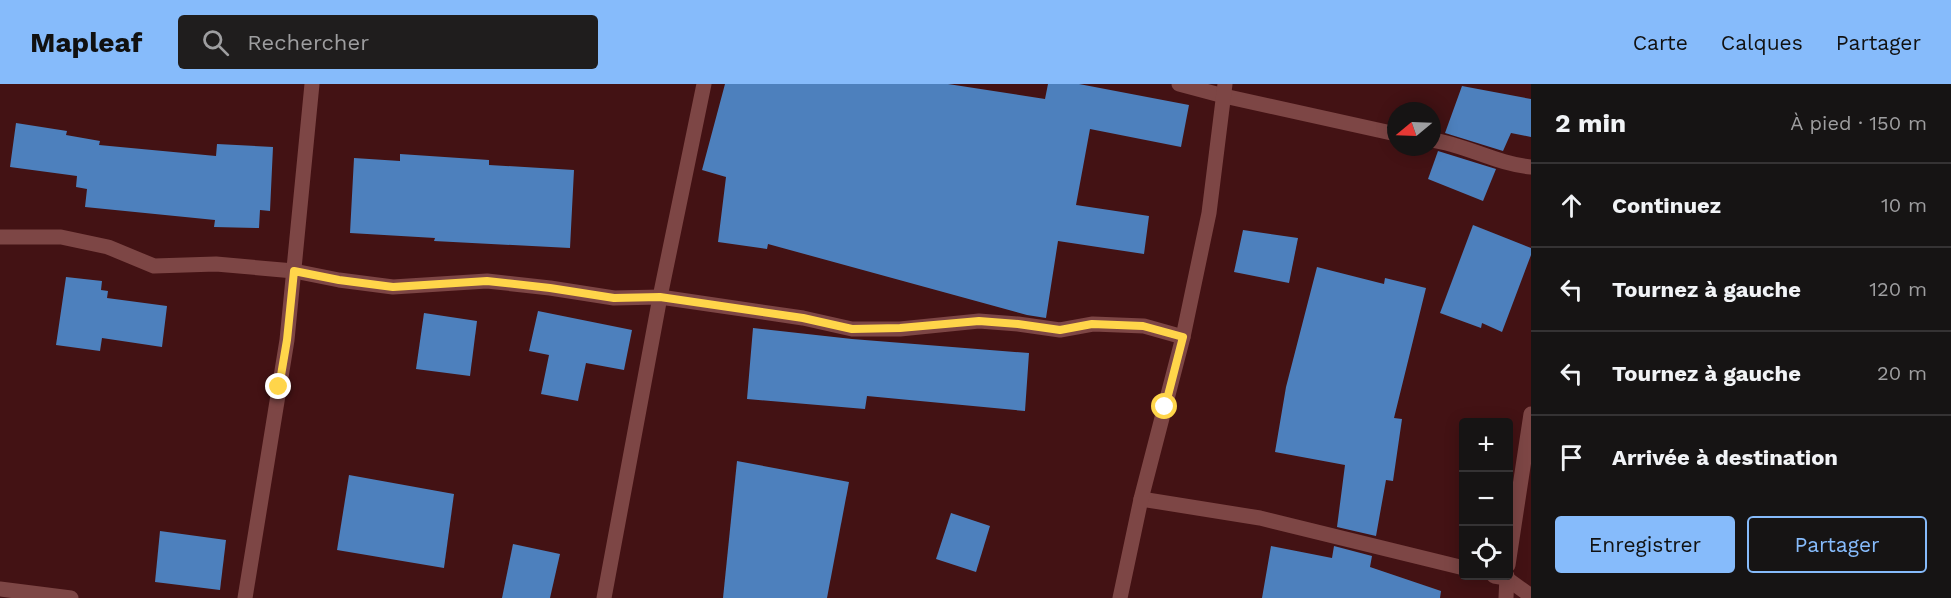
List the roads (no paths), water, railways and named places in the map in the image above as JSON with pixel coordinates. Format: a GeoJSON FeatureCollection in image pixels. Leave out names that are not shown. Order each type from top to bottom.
{"type":"FeatureCollection","features":[{"type":"Feature","properties":{"kind":"street"},"geometry":{"type":"LineString","coordinates":[[245,598],[287,340],[312,84]]}},
{"type":"Feature","properties":{"kind":"street"},"geometry":{"type":"LineString","coordinates":[[604,598],[660,297],[704,84]]}},
{"type":"Feature","properties":{"kind":"street"},"geometry":{"type":"LineString","coordinates":[[1179,84],[1224,90],[1387,132]]}},
{"type":"Feature","properties":{"kind":"street"},"geometry":{"type":"LineString","coordinates":[[1120,598],[1141,499],[1183,337],[1209,213],[1224,90]]}},
{"type":"Feature","properties":{"kind":"street"},"geometry":{"type":"LineString","coordinates":[[1441,141],[1452,143],[1515,166],[1531,167]]}},
{"type":"Feature","properties":{"kind":"street"},"geometry":{"type":"LineString","coordinates":[[0,237],[61,237],[108,247],[153,266],[216,264],[294,271],[393,287],[487,281],[614,298],[660,297],[803,318],[852,329],[900,328],[979,321],[1060,330],[1092,324],[1143,326],[1183,337]]}},
{"type":"Feature","properties":{"kind":"street"},"geometry":{"type":"LineString","coordinates":[[1512,526],[1531,414]]}},
{"type":"Feature","properties":{"kind":"street"},"geometry":{"type":"LineString","coordinates":[[1141,499],[1260,518],[1459,567]]}},
{"type":"Feature","properties":{"kind":"street"},"geometry":{"type":"LineString","coordinates":[[1504,580],[1506,598]]}},
{"type":"Feature","properties":{"kind":"street"},"geometry":{"type":"LineString","coordinates":[[1511,580],[1531,596]]}},
{"type":"Feature","properties":{"kind":"street"},"geometry":{"type":"LineString","coordinates":[[0,589],[71,598]]}}]}
